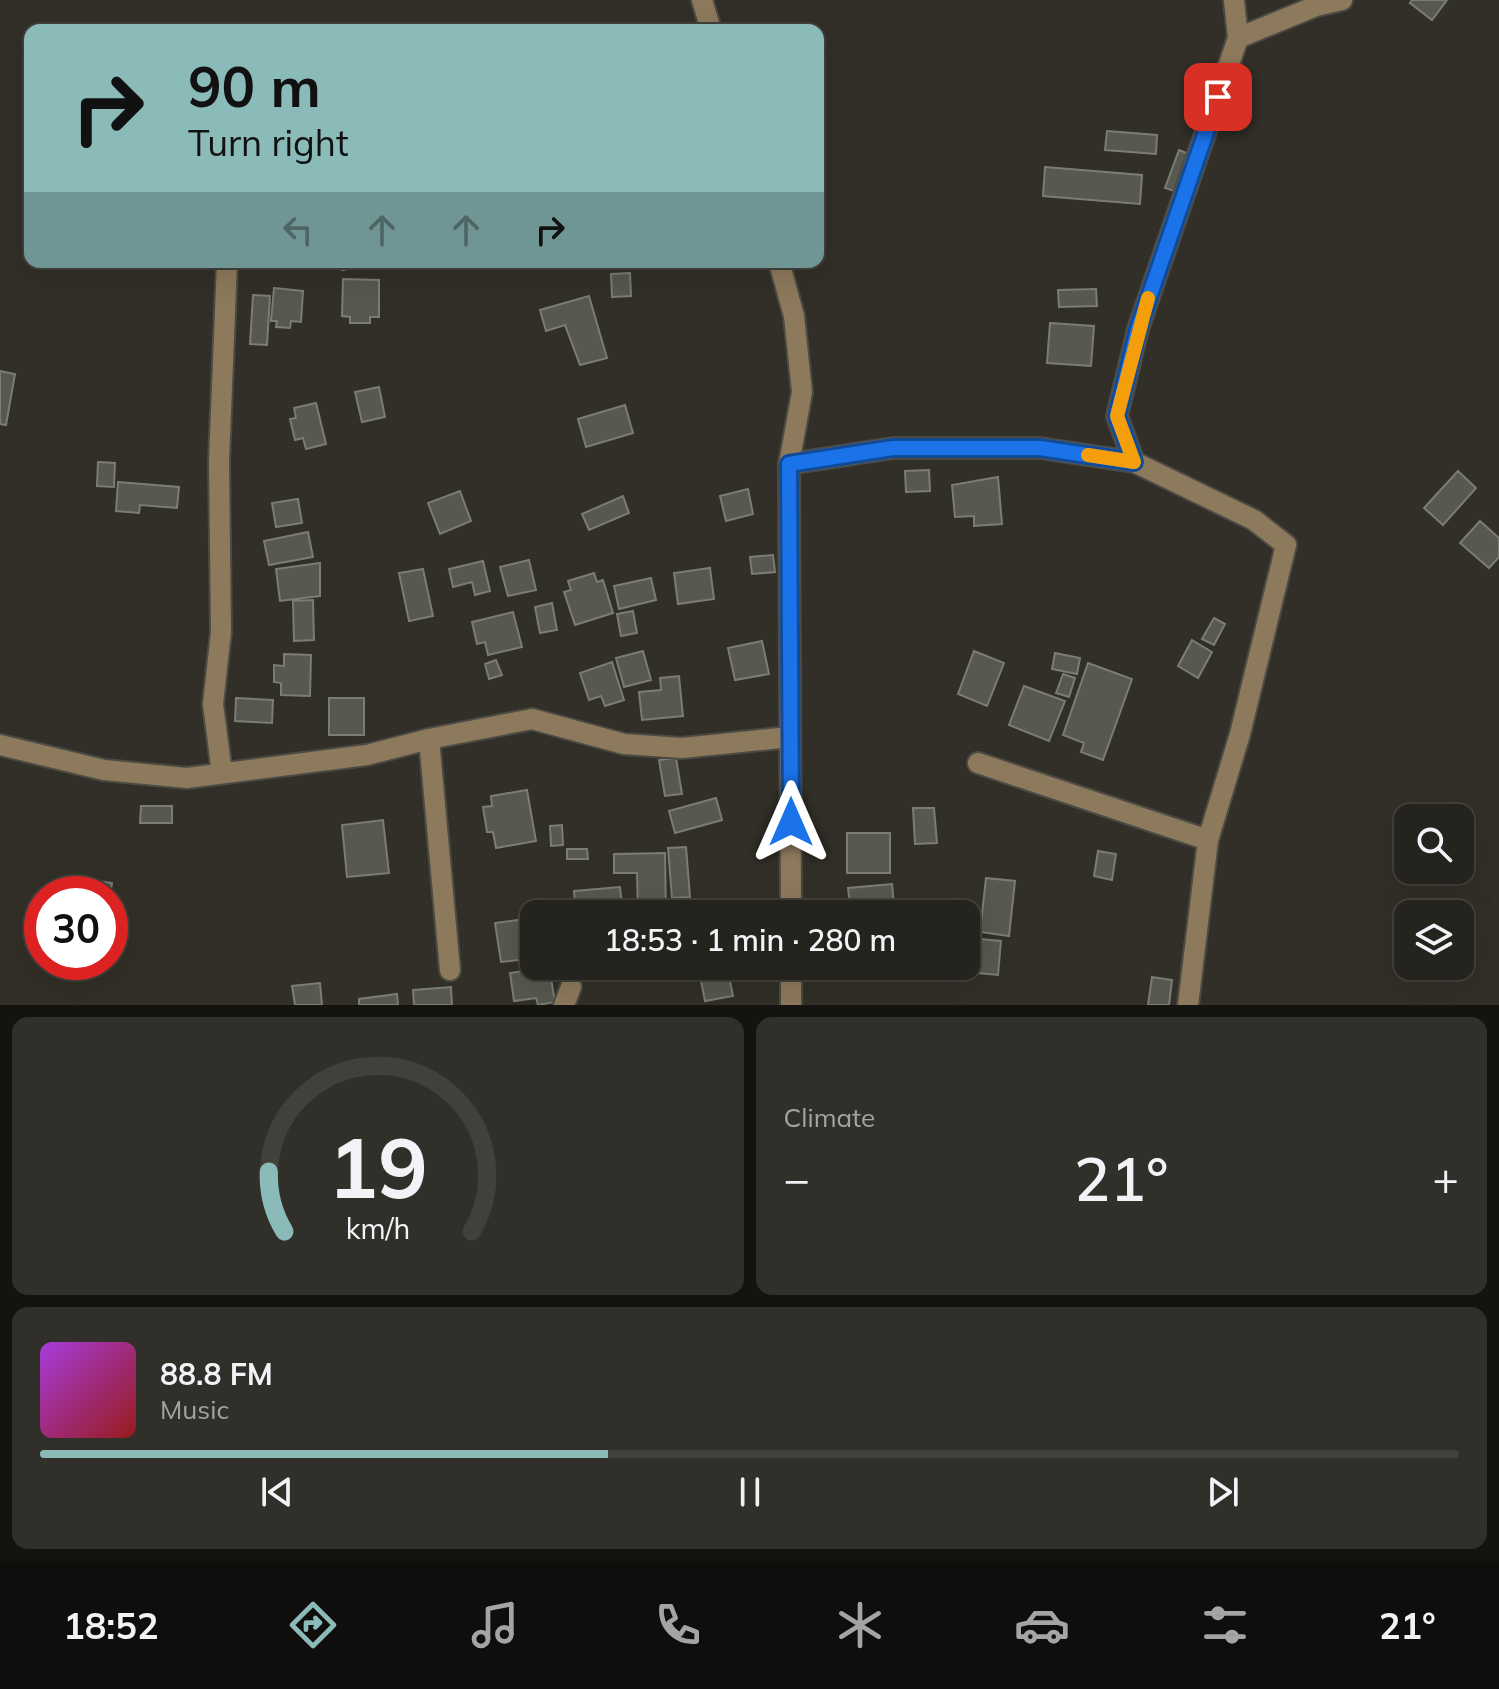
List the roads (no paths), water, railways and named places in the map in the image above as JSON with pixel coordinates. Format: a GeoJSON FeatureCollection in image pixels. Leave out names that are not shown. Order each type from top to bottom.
{"type":"FeatureCollection","features":[{"type":"Feature","properties":{"kind":"street"},"geometry":{"type":"LineString","coordinates":[[702,0],[709,24]]}},
{"type":"Feature","properties":{"kind":"street"},"geometry":{"type":"LineString","coordinates":[[1134,462],[1117,416],[1138,329],[1238,38],[1234,0]]}},
{"type":"Feature","properties":{"kind":"street"},"geometry":{"type":"LineString","coordinates":[[1238,38],[1316,6],[1342,0]]}},
{"type":"Feature","properties":{"kind":"street"},"geometry":{"type":"LineString","coordinates":[[222,773],[213,704],[221,632],[219,461],[227,268]]}},
{"type":"Feature","properties":{"kind":"street"},"geometry":{"type":"LineString","coordinates":[[781,268],[794,316],[802,392],[789,464],[791,900]]}},
{"type":"Feature","properties":{"kind":"street"},"geometry":{"type":"LineString","coordinates":[[789,464],[893,448],[1040,448],[1134,462],[1254,520],[1286,545],[1240,734],[1208,840],[1188,1005]]}},
{"type":"Feature","properties":{"kind":"street"},"geometry":{"type":"LineString","coordinates":[[0,745],[104,770],[187,778],[367,755],[429,739],[532,719],[624,744],[682,748],[790,737]]}},
{"type":"Feature","properties":{"kind":"street"},"geometry":{"type":"LineString","coordinates":[[429,739],[450,970]]}},
{"type":"Feature","properties":{"kind":"street"},"geometry":{"type":"LineString","coordinates":[[978,763],[1208,840]]}},
{"type":"Feature","properties":{"kind":"street"},"geometry":{"type":"LineString","coordinates":[[791,980],[791,1005]]}}]}
